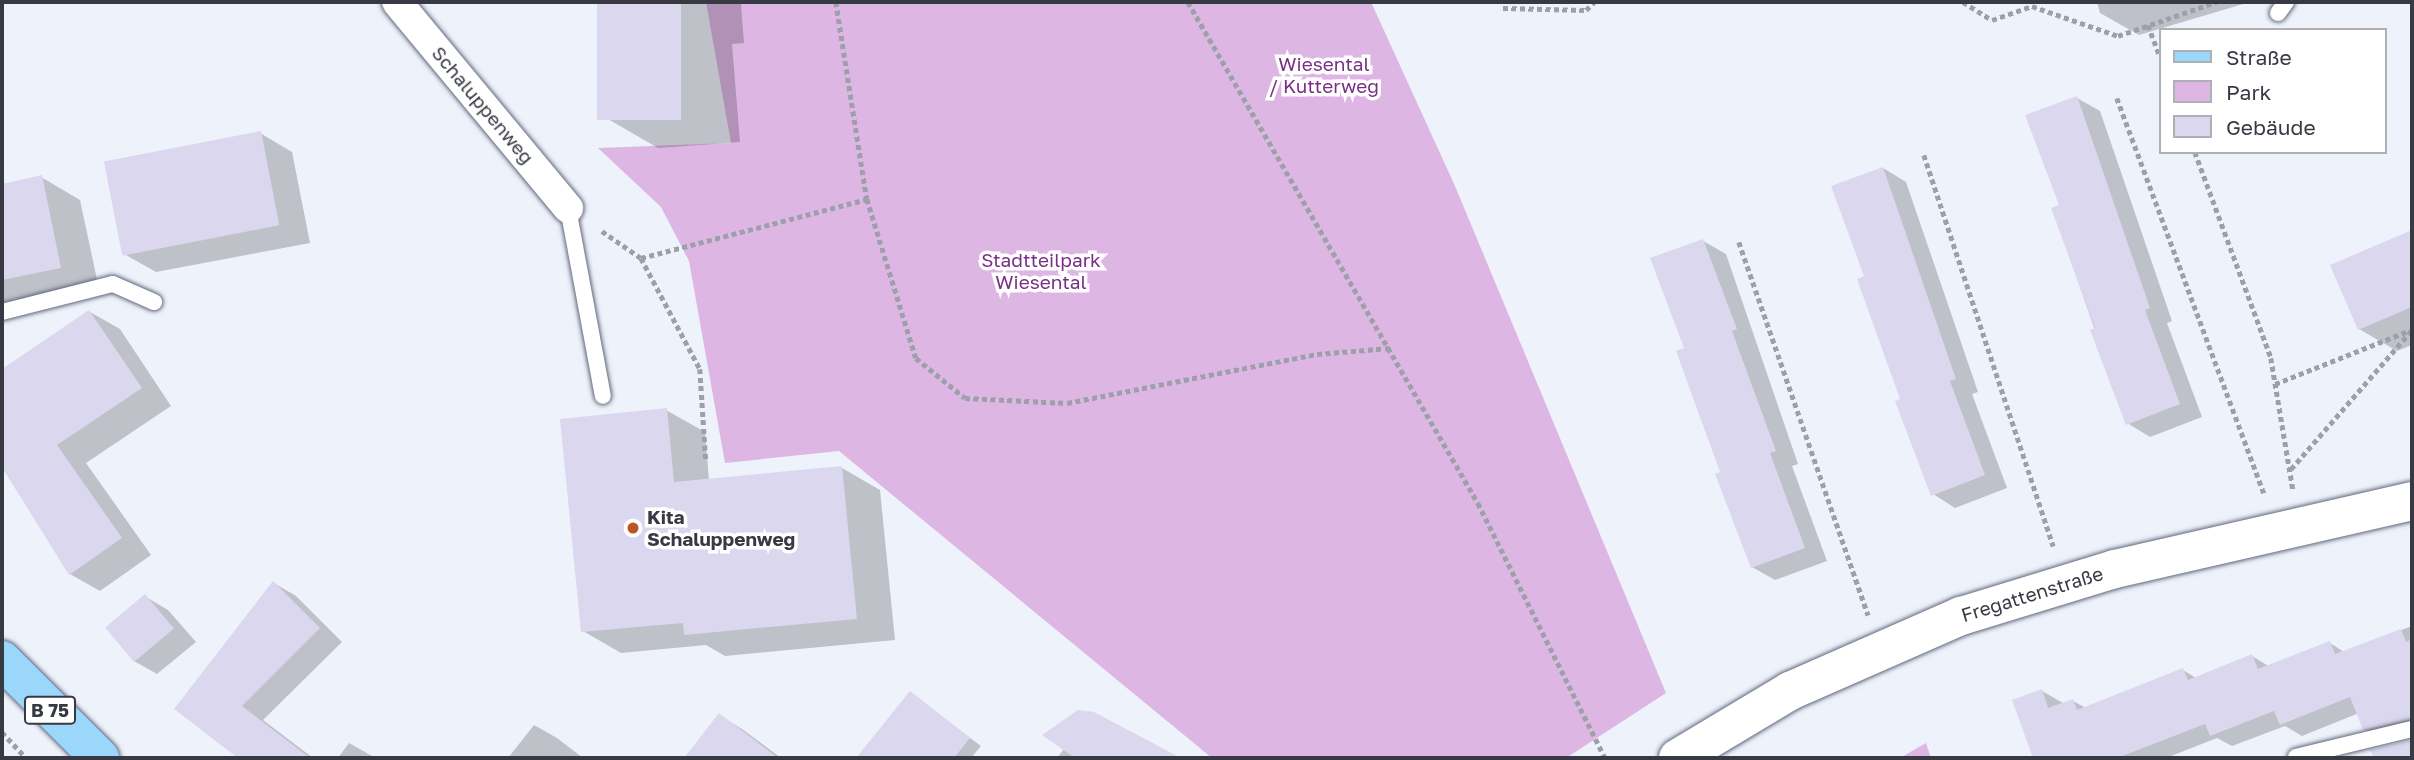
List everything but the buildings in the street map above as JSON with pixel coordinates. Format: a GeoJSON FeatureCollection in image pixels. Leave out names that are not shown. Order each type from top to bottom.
{"type":"FeatureCollection","features":[{"type":"Feature","properties":{"kind":"main road","name":"B 75"},"geometry":{"type":"LineString","coordinates":[[2,660],[100,758]]}},
{"type":"Feature","properties":{"kind":"street","name":"Schaluppenweg"},"geometry":{"type":"LineString","coordinates":[[397,2],[568,208]]}},
{"type":"Feature","properties":{"kind":"street","name":"Fregattenstraße"},"geometry":{"type":"LineString","coordinates":[[1678,758],[1790,691],[1961,615],[2066,584],[2412,501]]}},
{"type":"Feature","properties":{"kind":"lane"},"geometry":{"type":"LineString","coordinates":[[568,208],[603,396]]}},
{"type":"Feature","properties":{"kind":"lane"},"geometry":{"type":"LineString","coordinates":[[2,312],[113,284],[154,302]]}},
{"type":"Feature","properties":{"kind":"lane"},"geometry":{"type":"LineString","coordinates":[[2295,757],[2412,729]]}},
{"type":"Feature","properties":{"kind":"path"},"geometry":{"type":"LineString","coordinates":[[836,2],[867,199],[916,358],[965,398],[1067,403],[1317,354],[1390,348]]}},
{"type":"Feature","properties":{"kind":"path"},"geometry":{"type":"LineString","coordinates":[[1188,2],[1478,503],[1605,758]]}},
{"type":"Feature","properties":{"kind":"path"},"geometry":{"type":"LineString","coordinates":[[1503,8],[1586,10],[1594,2]]}},
{"type":"Feature","properties":{"kind":"path"},"geometry":{"type":"LineString","coordinates":[[1963,2],[1992,20],[2032,6],[2118,36],[2216,2]]}},
{"type":"Feature","properties":{"kind":"path"},"geometry":{"type":"LineString","coordinates":[[2148,25],[2158,52]]}},
{"type":"Feature","properties":{"kind":"path"},"geometry":{"type":"LineString","coordinates":[[2117,98],[2289,529]]}},
{"type":"Feature","properties":{"kind":"path"},"geometry":{"type":"LineString","coordinates":[[2196,154],[2271,358],[2290,470],[2289,529]]}},
{"type":"Feature","properties":{"kind":"path"},"geometry":{"type":"LineString","coordinates":[[1924,155],[2066,584]]}},
{"type":"Feature","properties":{"kind":"path"},"geometry":{"type":"LineString","coordinates":[[641,258],[867,199]]}},
{"type":"Feature","properties":{"kind":"path"},"geometry":{"type":"LineString","coordinates":[[568,208],[641,258],[700,369],[706,461]]}},
{"type":"Feature","properties":{"kind":"path"},"geometry":{"type":"LineString","coordinates":[[1739,242],[1881,651]]}},
{"type":"Feature","properties":{"kind":"path"},"geometry":{"type":"LineString","coordinates":[[2290,470],[2412,330]]}},
{"type":"Feature","properties":{"kind":"path"},"geometry":{"type":"LineString","coordinates":[[2275,384],[2412,330]]}},
{"type":"Feature","properties":{"kind":"path"},"geometry":{"type":"LineString","coordinates":[[2,732],[26,758]]}},
{"type":"Feature","properties":{"kind":"green space","name":"Stadtteilpark Wiesental"},"geometry":{"type":"Polygon","coordinates":[[[706,2],[1371,2],[1455,186],[1666,693],[1566,758],[1212,758],[839,451],[725,463],[689,261],[661,207],[598,148],[731,143],[706,2]]]}},
{"type":"Feature","properties":{"kind":"green space"},"geometry":{"type":"Polygon","coordinates":[[[1926,743],[1931,758],[1900,758],[1926,743]]]}},
{"type":"Feature","properties":{"kind":"place","name":"Kita Schaluppenweg"},"geometry":{"type":"Point","coordinates":[633,528]}},
{"type":"Feature","properties":{"kind":"park label","name":"Wiesental / Kutterweg"},"geometry":{"type":"Point","coordinates":[1324,75]}}]}
